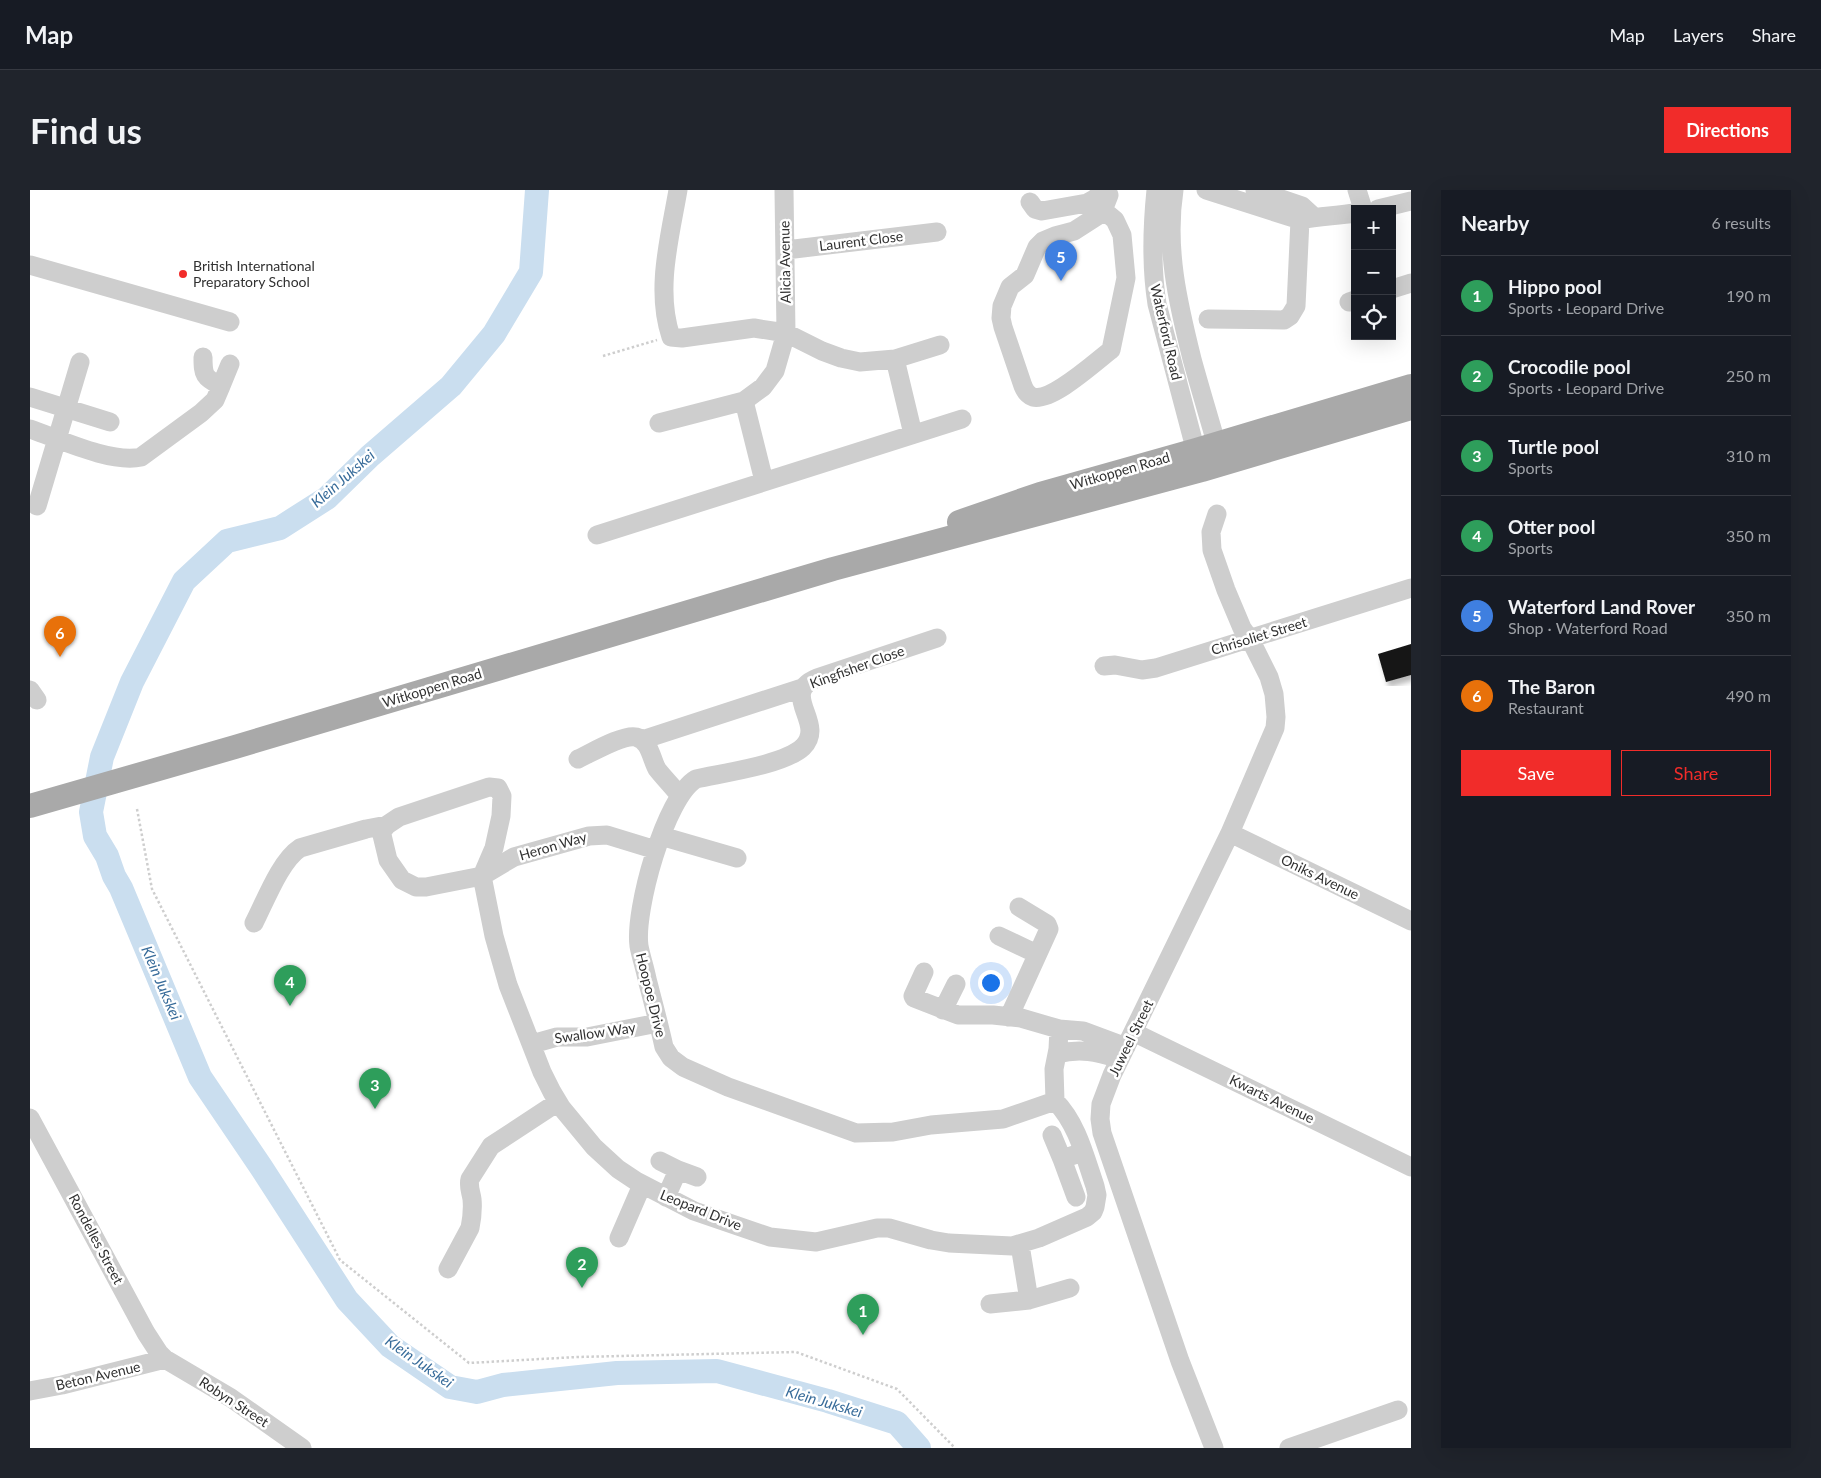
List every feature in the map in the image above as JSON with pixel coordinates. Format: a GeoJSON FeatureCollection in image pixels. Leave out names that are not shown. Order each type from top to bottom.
{"type":"FeatureCollection","features":[{"type":"Feature","properties":{"kind":"main road","name":"Witkoppen Road"},"geometry":{"type":"LineString","coordinates":[[1209,457],[1411,386]]}},
{"type":"Feature","properties":{"kind":"main road","name":"Witkoppen Road"},"geometry":{"type":"LineString","coordinates":[[30,806],[833,569],[1003,506],[1411,408]]}},
{"type":"Feature","properties":{"kind":"street"},"geometry":{"type":"LineString","coordinates":[[678,190],[664,281],[665,314],[671,336],[682,338],[754,328],[786,333],[851,361],[876,362],[895,359],[940,345]]}},
{"type":"Feature","properties":{"kind":"street","name":"Alicia Avenue"},"geometry":{"type":"LineString","coordinates":[[744,401],[763,387],[775,371],[786,333],[784,190]]}},
{"type":"Feature","properties":{"kind":"street","name":"Waterford Road"},"geometry":{"type":"LineString","coordinates":[[1156,190],[1152,239],[1154,285],[1157,304],[1209,457]]}},
{"type":"Feature","properties":{"kind":"street","name":"Waterford Road"},"geometry":{"type":"LineString","coordinates":[[1174,190],[1170,232],[1175,287],[1186,333],[1209,457]]}},
{"type":"Feature","properties":{"kind":"street"},"geometry":{"type":"LineString","coordinates":[[1206,190],[1307,219],[1351,214]]}},
{"type":"Feature","properties":{"kind":"street"},"geometry":{"type":"LineString","coordinates":[[1208,319],[1284,320],[1290,316],[1296,306],[1307,219],[1302,206],[1255,190]]}},
{"type":"Feature","properties":{"kind":"street"},"geometry":{"type":"LineString","coordinates":[[1357,190],[1362,205]]}},
{"type":"Feature","properties":{"kind":"street"},"geometry":{"type":"LineString","coordinates":[[1030,202],[1035,209],[1042,211],[1051,210],[1087,203],[1106,192]]}},
{"type":"Feature","properties":{"kind":"street"},"geometry":{"type":"LineString","coordinates":[[1102,213],[1115,220],[1122,235],[1126,278],[1110,350],[1056,392],[1043,397],[1034,397],[1027,394],[1022,386],[1003,327],[1001,318],[1002,306],[1010,287],[1025,275],[1037,247],[1043,241],[1074,231],[1102,213],[1106,192]]}},
{"type":"Feature","properties":{"kind":"street"},"geometry":{"type":"LineString","coordinates":[[1394,205],[1411,201]]}},
{"type":"Feature","properties":{"kind":"street","name":"Laurent Close"},"geometry":{"type":"LineString","coordinates":[[786,250],[937,232]]}},
{"type":"Feature","properties":{"kind":"street"},"geometry":{"type":"LineString","coordinates":[[30,265],[230,322]]}},
{"type":"Feature","properties":{"kind":"street"},"geometry":{"type":"LineString","coordinates":[[1396,288],[1411,283]]}},
{"type":"Feature","properties":{"kind":"street"},"geometry":{"type":"LineString","coordinates":[[203,357],[204,374],[208,379],[221,386]]}},
{"type":"Feature","properties":{"kind":"street"},"geometry":{"type":"LineString","coordinates":[[895,359],[913,434]]}},
{"type":"Feature","properties":{"kind":"street"},"geometry":{"type":"LineString","coordinates":[[37,506],[80,362]]}},
{"type":"Feature","properties":{"kind":"street"},"geometry":{"type":"LineString","coordinates":[[30,429],[112,457],[124,459],[141,457],[201,413],[215,400],[230,364]]}},
{"type":"Feature","properties":{"kind":"street"},"geometry":{"type":"LineString","coordinates":[[30,397],[110,422]]}},
{"type":"Feature","properties":{"kind":"street"},"geometry":{"type":"LineString","coordinates":[[659,423],[744,401],[764,481]]}},
{"type":"Feature","properties":{"kind":"street"},"geometry":{"type":"LineString","coordinates":[[597,535],[962,419]]}},
{"type":"Feature","properties":{"kind":"street","name":"Juweel Street"},"geometry":{"type":"LineString","coordinates":[[1214,1448],[1180,1361],[1102,1133],[1100,1119],[1102,1104],[1123,1053],[1230,833],[1275,728],[1274,694],[1269,677],[1250,639],[1242,628],[1212,550],[1211,532],[1217,514]]}},
{"type":"Feature","properties":{"kind":"street","name":"Chrisoliet Street"},"geometry":{"type":"LineString","coordinates":[[1104,666],[1115,665],[1136,670],[1149,669],[1411,588]]}},
{"type":"Feature","properties":{"kind":"street","name":"Kingfisher Close"},"geometry":{"type":"LineString","coordinates":[[807,742],[810,729],[802,699],[802,688],[806,683],[937,638]]}},
{"type":"Feature","properties":{"kind":"street"},"geometry":{"type":"LineString","coordinates":[[642,740],[802,688]]}},
{"type":"Feature","properties":{"kind":"street"},"geometry":{"type":"LineString","coordinates":[[578,759],[624,738],[636,737],[647,745],[657,768],[680,796]]}},
{"type":"Feature","properties":{"kind":"street","name":"Hoopoe Drive"},"geometry":{"type":"LineString","coordinates":[[807,742],[795,753],[772,762],[696,779],[686,786],[680,796],[659,843],[647,883],[638,936],[664,1047],[668,1055],[683,1067],[728,1087],[856,1133],[893,1132],[931,1125],[1003,1118],[1055,1101]]}},
{"type":"Feature","properties":{"kind":"street"},"geometry":{"type":"LineString","coordinates":[[254,923],[283,867],[294,852],[300,848],[393,821],[489,787],[498,788],[502,796],[501,816],[494,848],[482,876]]}},
{"type":"Feature","properties":{"kind":"street","name":"Heron Way"},"geometry":{"type":"LineString","coordinates":[[393,821],[383,830],[382,835],[388,860],[397,874],[409,885],[416,887],[426,887],[482,876],[514,857],[589,836],[606,835],[737,858]]}},
{"type":"Feature","properties":{"kind":"street","name":"Oniks Avenue"},"geometry":{"type":"LineString","coordinates":[[1230,833],[1411,921]]}},
{"type":"Feature","properties":{"kind":"street","name":"Leopard Drive"},"geometry":{"type":"LineString","coordinates":[[482,876],[503,971],[552,1092],[558,1102],[594,1147],[618,1169],[666,1198],[694,1211],[763,1235],[785,1239],[816,1242],[876,1228],[889,1228],[949,1243],[1020,1245],[1082,1220],[1093,1212],[1097,1200],[1096,1192],[1083,1152]]}},
{"type":"Feature","properties":{"kind":"street"},"geometry":{"type":"LineString","coordinates":[[1009,1017],[1049,929],[1047,924],[1018,907]]}},
{"type":"Feature","properties":{"kind":"street"},"geometry":{"type":"LineString","coordinates":[[999,936],[1037,954]]}},
{"type":"Feature","properties":{"kind":"street"},"geometry":{"type":"LineString","coordinates":[[924,972],[913,996],[914,998],[943,1010],[964,1016],[993,1015],[1021,1018],[1059,1028],[1083,1031],[1123,1053]]}},
{"type":"Feature","properties":{"kind":"street"},"geometry":{"type":"LineString","coordinates":[[943,1010],[956,984]]}},
{"type":"Feature","properties":{"kind":"street","name":"Swallow Way"},"geometry":{"type":"LineString","coordinates":[[532,1044],[557,1037],[587,1037],[658,1023]]}},
{"type":"Feature","properties":{"kind":"street"},"geometry":{"type":"LineString","coordinates":[[1059,1028],[1059,1042],[1054,1069],[1055,1101],[1066,1113],[1073,1125],[1083,1152],[1062,1159]]}},
{"type":"Feature","properties":{"kind":"street"},"geometry":{"type":"LineString","coordinates":[[1057,1054],[1076,1050],[1123,1053]]}},
{"type":"Feature","properties":{"kind":"street","name":"Kwarts Avenue"},"geometry":{"type":"LineString","coordinates":[[1123,1053],[1411,1167]]}},
{"type":"Feature","properties":{"kind":"street"},"geometry":{"type":"LineString","coordinates":[[448,1269],[472,1221],[470,1179],[488,1150],[558,1102]]}},
{"type":"Feature","properties":{"kind":"street","name":"Rondelles Street"},"geometry":{"type":"LineString","coordinates":[[30,1118],[146,1333],[165,1359]]}},
{"type":"Feature","properties":{"kind":"street"},"geometry":{"type":"LineString","coordinates":[[1052,1135],[1076,1197]]}},
{"type":"Feature","properties":{"kind":"street"},"geometry":{"type":"LineString","coordinates":[[660,1161],[697,1177]]}},
{"type":"Feature","properties":{"kind":"street"},"geometry":{"type":"LineString","coordinates":[[666,1198],[678,1170]]}},
{"type":"Feature","properties":{"kind":"street"},"geometry":{"type":"LineString","coordinates":[[619,1238],[642,1184]]}},
{"type":"Feature","properties":{"kind":"street"},"geometry":{"type":"LineString","coordinates":[[1020,1245],[1029,1300]]}},
{"type":"Feature","properties":{"kind":"street"},"geometry":{"type":"LineString","coordinates":[[990,1304],[1029,1300],[1070,1288]]}},
{"type":"Feature","properties":{"kind":"street","name":"Beton Avenue"},"geometry":{"type":"LineString","coordinates":[[30,1391],[62,1385],[165,1359]]}},
{"type":"Feature","properties":{"kind":"street","name":"Robyn Street"},"geometry":{"type":"LineString","coordinates":[[165,1359],[238,1403],[302,1448]]}},
{"type":"Feature","properties":{"kind":"street"},"geometry":{"type":"LineString","coordinates":[[1289,1448],[1398,1410]]}},
{"type":"Feature","properties":{"kind":"path"},"geometry":{"type":"LineString","coordinates":[[603,356],[671,336]]}},
{"type":"Feature","properties":{"kind":"building"},"geometry":{"type":"Polygon","coordinates":[[[1411,644],[1411,675],[1386,682],[1378,654],[1411,644]]]}},
{"type":"Feature","properties":{"kind":"waterway","name":"Klein Jukskei"},"geometry":{"type":"LineString","coordinates":[[537,190],[531,272],[494,334],[451,386],[370,456],[327,498],[280,528],[227,541],[184,581],[132,682],[102,757],[91,812],[95,836],[107,856],[114,876],[121,888],[200,1077],[347,1300],[390,1346],[450,1387],[477,1392],[503,1385],[617,1373],[717,1371],[828,1401],[897,1423],[919,1448]]}},
{"type":"Feature","properties":{"kind":"place","name":"British International Preparatory School"},"geometry":{"type":"Point","coordinates":[183,274]}},
{"type":"Feature","properties":{"kind":"place","name":"Waterford Land Rover"},"geometry":{"type":"Point","coordinates":[1061,281]}},
{"type":"Feature","properties":{"kind":"place","name":"The Baron"},"geometry":{"type":"Point","coordinates":[60,657]}},
{"type":"Feature","properties":{"kind":"place","name":"Otter pool"},"geometry":{"type":"Point","coordinates":[290,1006]}},
{"type":"Feature","properties":{"kind":"place","name":"Turtle pool"},"geometry":{"type":"Point","coordinates":[375,1109]}},
{"type":"Feature","properties":{"kind":"place","name":"Crocodile pool"},"geometry":{"type":"Point","coordinates":[582,1288]}},
{"type":"Feature","properties":{"kind":"place","name":"Hippo pool"},"geometry":{"type":"Point","coordinates":[863,1335]}}]}
